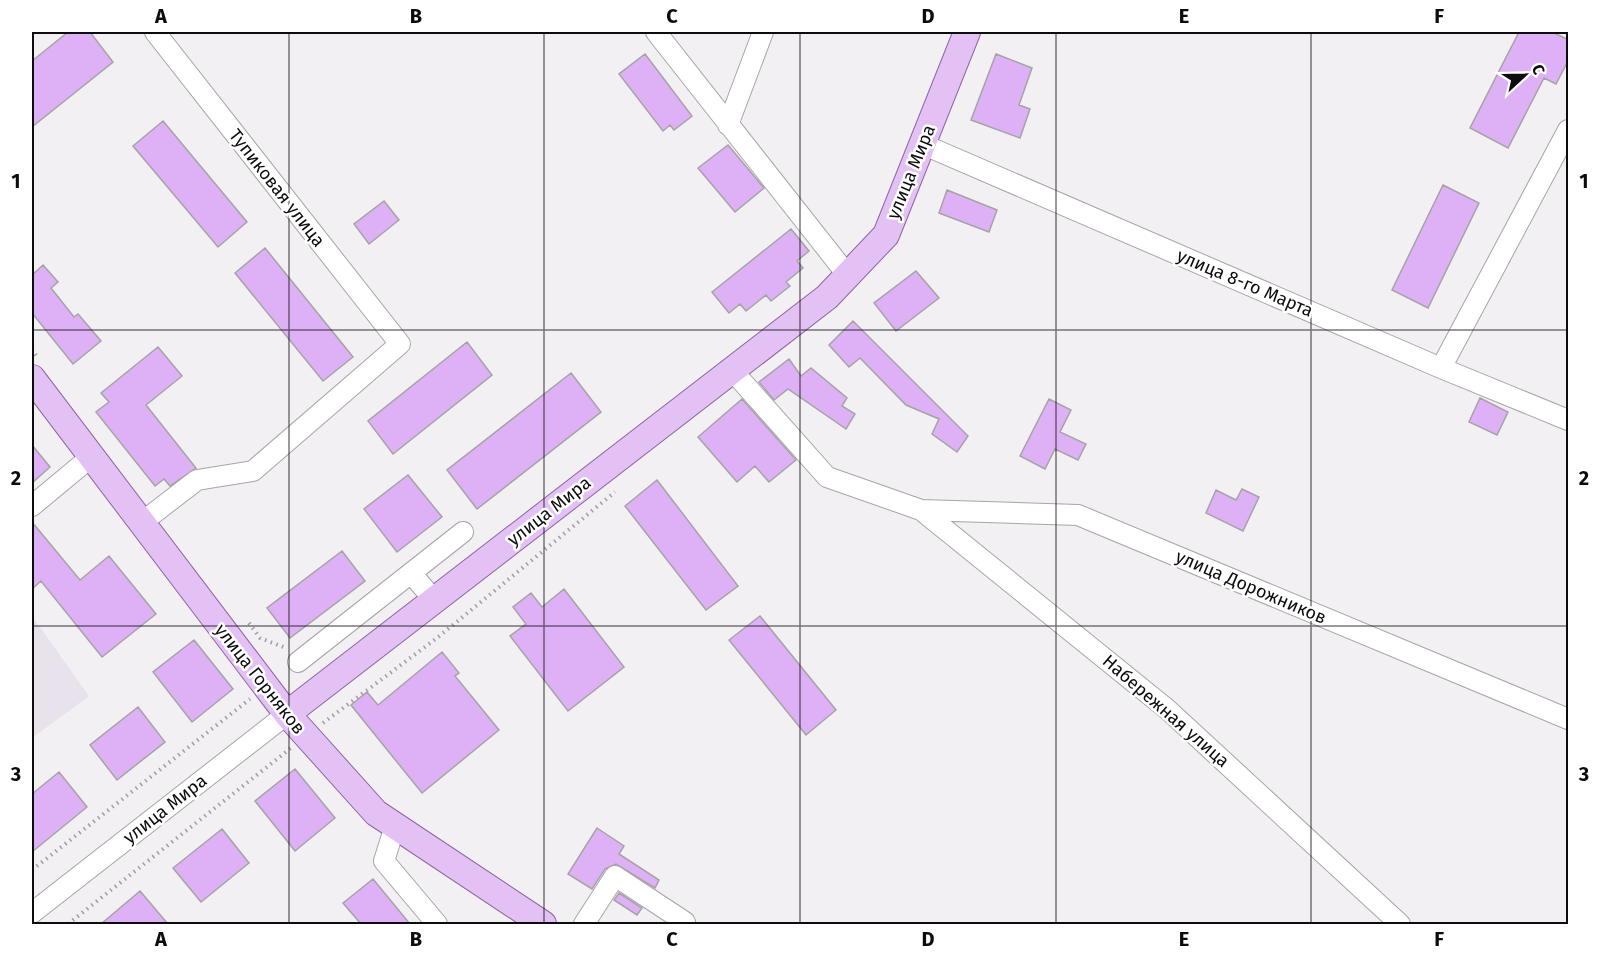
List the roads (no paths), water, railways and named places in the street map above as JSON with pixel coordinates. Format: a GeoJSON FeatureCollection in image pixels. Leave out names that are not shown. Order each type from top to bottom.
{"type":"FeatureCollection","features":[{"type":"Feature","properties":{"kind":"main road","name":"улица Мира"},"geometry":{"type":"LineString","coordinates":[[287,714],[827,297],[849,277],[886,235],[967,32]]}},
{"type":"Feature","properties":{"kind":"main road","name":"улица Горняков"},"geometry":{"type":"LineString","coordinates":[[32,378],[287,714],[376,813],[543,924]]}},
{"type":"Feature","properties":{"kind":"street","name":"Тупиковая улица"},"geometry":{"type":"LineString","coordinates":[[141,524],[197,480],[252,471],[400,344],[155,32]]}},
{"type":"Feature","properties":{"kind":"street"},"geometry":{"type":"LineString","coordinates":[[656,32],[849,277]]}},
{"type":"Feature","properties":{"kind":"street"},"geometry":{"type":"LineString","coordinates":[[728,125],[763,32]]}},
{"type":"Feature","properties":{"kind":"street"},"geometry":{"type":"LineString","coordinates":[[1442,368],[1569,130]]}},
{"type":"Feature","properties":{"kind":"street","name":"улица 8-го Марта"},"geometry":{"type":"LineString","coordinates":[[922,144],[1442,368],[1569,420]]}},
{"type":"Feature","properties":{"kind":"street"},"geometry":{"type":"LineString","coordinates":[[731,369],[827,477],[921,510]]}},
{"type":"Feature","properties":{"kind":"street"},"geometry":{"type":"LineString","coordinates":[[32,506],[91,457]]}},
{"type":"Feature","properties":{"kind":"street","name":"улица Дорожников"},"geometry":{"type":"LineString","coordinates":[[921,510],[1078,515],[1569,719]]}},
{"type":"Feature","properties":{"kind":"street","name":"Набережная улица"},"geometry":{"type":"LineString","coordinates":[[921,510],[1167,709],[1400,924]]}},
{"type":"Feature","properties":{"kind":"street"},"geometry":{"type":"LineString","coordinates":[[298,662],[463,532]]}},
{"type":"Feature","properties":{"kind":"street"},"geometry":{"type":"LineString","coordinates":[[411,573],[434,600]]}},
{"type":"Feature","properties":{"kind":"street","name":"улица Мира"},"geometry":{"type":"LineString","coordinates":[[32,914],[287,714]]}},
{"type":"Feature","properties":{"kind":"street"},"geometry":{"type":"LineString","coordinates":[[395,826],[384,861],[436,924]]}},
{"type":"Feature","properties":{"kind":"street"},"geometry":{"type":"LineString","coordinates":[[584,924],[615,876],[686,922],[684,924]]}}]}
